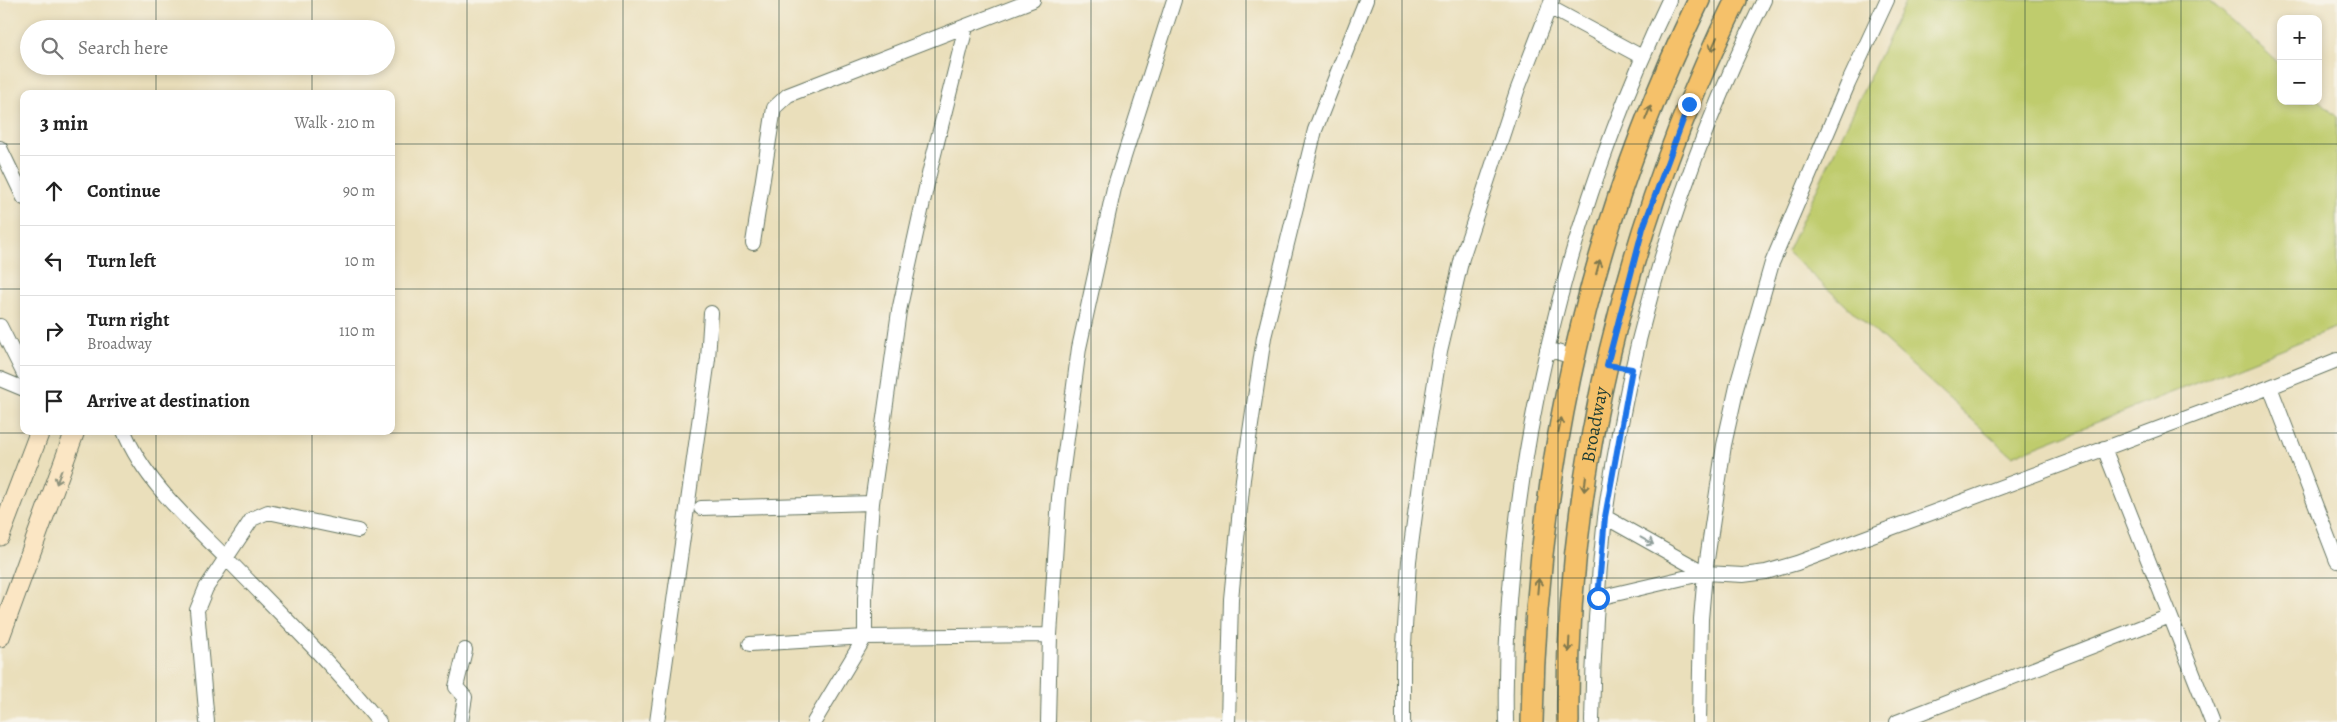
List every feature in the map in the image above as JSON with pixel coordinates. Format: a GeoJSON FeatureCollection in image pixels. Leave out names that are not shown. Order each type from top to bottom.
{"type":"FeatureCollection","features":[{"type":"Feature","properties":{"kind":"main road","name":"Broadway"},"geometry":{"type":"LineString","coordinates":[[1532,722],[1536,608],[1544,524],[1552,468],[1573,357],[1613,210],[1638,138],[1668,63],[1699,0]]}},
{"type":"Feature","properties":{"kind":"main road","name":"Broadway"},"geometry":{"type":"LineString","coordinates":[[1568,722],[1571,608],[1585,480],[1607,365],[1632,267],[1655,194],[1699,79],[1736,0]]}},
{"type":"Feature","properties":{"kind":"street"},"geometry":{"type":"LineString","coordinates":[[752,243],[774,108],[788,95],[1033,0]]}},
{"type":"Feature","properties":{"kind":"street"},"geometry":{"type":"LineString","coordinates":[[1048,722],[1050,635],[1059,498],[1079,348],[1114,188],[1174,0]]}},
{"type":"Feature","properties":{"kind":"street"},"geometry":{"type":"LineString","coordinates":[[1228,722],[1232,599],[1243,479],[1264,337],[1315,130],[1366,0]]}},
{"type":"Feature","properties":{"kind":"street"},"geometry":{"type":"LineString","coordinates":[[1506,722],[1511,572],[1529,445],[1548,349],[1575,245],[1596,178],[1642,56],[1669,0]]}},
{"type":"Feature","properties":{"kind":"street"},"geometry":{"type":"LineString","coordinates":[[1592,722],[1598,598],[1605,517],[1632,369],[1665,245],[1686,183],[1744,39],[1764,0]]}},
{"type":"Feature","properties":{"kind":"street"},"geometry":{"type":"LineString","coordinates":[[1699,722],[1701,619],[1705,573],[1726,436],[1740,373],[1772,263],[1848,84],[1887,0]]}},
{"type":"Feature","properties":{"kind":"street"},"geometry":{"type":"LineString","coordinates":[[1403,722],[1403,661],[1409,561],[1422,461],[1440,351],[1462,258],[1517,91],[1551,4],[1642,56]]}},
{"type":"Feature","properties":{"kind":"street"},"geometry":{"type":"LineString","coordinates":[[814,722],[865,637],[865,598],[872,503],[899,311],[930,170],[966,27]]}},
{"type":"Feature","properties":{"kind":"street"},"geometry":{"type":"LineString","coordinates":[[0,148],[20,190]]}},
{"type":"Feature","properties":{"kind":"street"},"geometry":{"type":"LineString","coordinates":[[657,722],[708,359],[711,313]]}},
{"type":"Feature","properties":{"kind":"street"},"geometry":{"type":"LineString","coordinates":[[0,326],[20,366]]}},
{"type":"Feature","properties":{"kind":"street"},"geometry":{"type":"LineString","coordinates":[[1548,349],[1573,357]]}},
{"type":"Feature","properties":{"kind":"street"},"geometry":{"type":"LineString","coordinates":[[1598,598],[1705,573],[1743,576],[1797,563],[2270,387],[2337,360]]}},
{"type":"Feature","properties":{"kind":"street"},"geometry":{"type":"LineString","coordinates":[[1607,365],[1632,369]]}},
{"type":"Feature","properties":{"kind":"street"},"geometry":{"type":"LineString","coordinates":[[0,379],[20,386]]}},
{"type":"Feature","properties":{"kind":"street"},"geometry":{"type":"LineString","coordinates":[[2270,387],[2337,561]]}},
{"type":"Feature","properties":{"kind":"street"},"geometry":{"type":"LineString","coordinates":[[0,533],[38,435]]}},
{"type":"Feature","properties":{"kind":"street"},"geometry":{"type":"LineString","coordinates":[[0,637],[75,435]]}},
{"type":"Feature","properties":{"kind":"street"},"geometry":{"type":"LineString","coordinates":[[126,435],[130,446],[158,486],[200,534],[297,630],[377,721]]}},
{"type":"Feature","properties":{"kind":"street"},"geometry":{"type":"LineString","coordinates":[[2104,448],[2212,722]]}},
{"type":"Feature","properties":{"kind":"street"},"geometry":{"type":"LineString","coordinates":[[701,508],[872,503]]}},
{"type":"Feature","properties":{"kind":"street"},"geometry":{"type":"LineString","coordinates":[[207,722],[197,610],[206,588],[252,519],[268,512],[358,531]]}},
{"type":"Feature","properties":{"kind":"street"},"geometry":{"type":"LineString","coordinates":[[1605,517],[1705,573]]}},
{"type":"Feature","properties":{"kind":"street"},"geometry":{"type":"LineString","coordinates":[[1897,722],[2170,616]]}},
{"type":"Feature","properties":{"kind":"street"},"geometry":{"type":"LineString","coordinates":[[750,644],[865,637],[1050,635]]}},
{"type":"Feature","properties":{"kind":"street"},"geometry":{"type":"LineString","coordinates":[[462,722],[465,697],[456,687],[465,650]]}},
{"type":"Feature","properties":{"kind":"green space"},"geometry":{"type":"Polygon","coordinates":[[[1906,0],[2209,0],[2277,61],[2277,105],[2322,104],[2337,117],[2337,327],[2012,456],[1787,252],[1906,0]]]}},
{"type":"Feature","properties":{"kind":"route"},"geometry":{"type":"LineString","coordinates":[[1598,598],[1605,517],[1632,369],[1607,365],[1643,228],[1689,104]]}}]}
